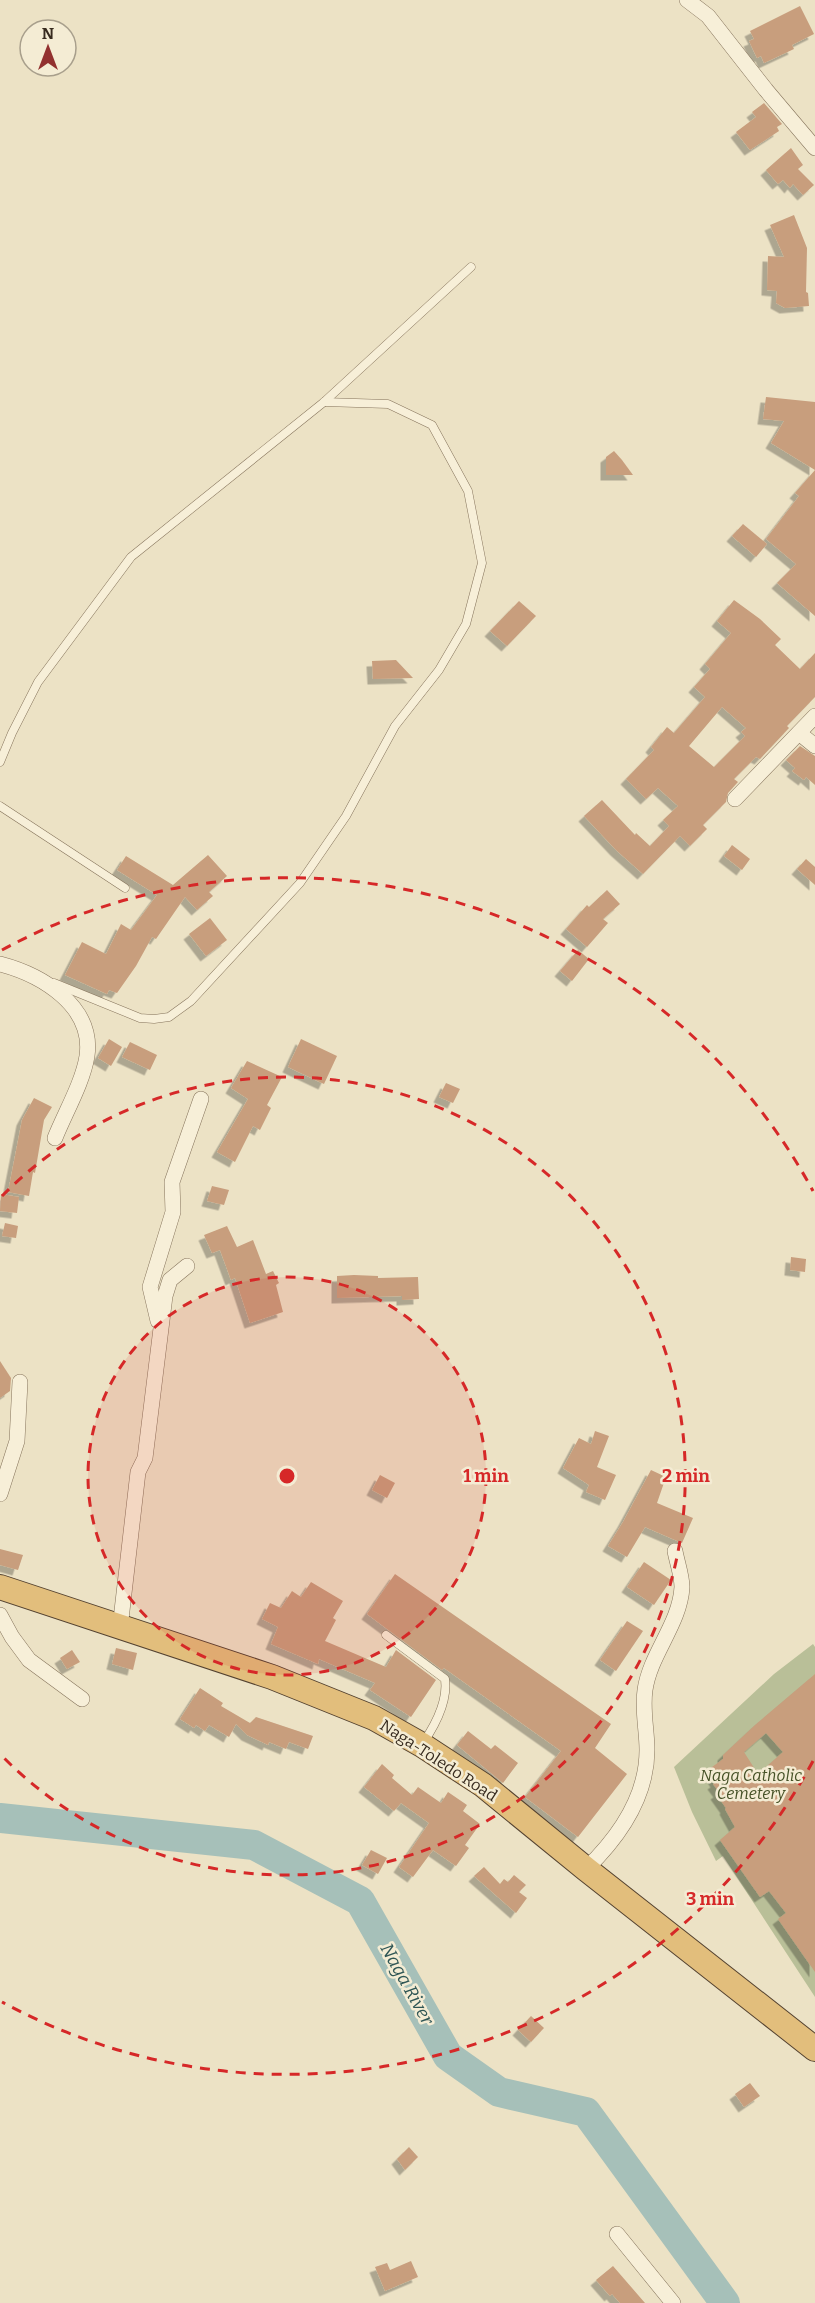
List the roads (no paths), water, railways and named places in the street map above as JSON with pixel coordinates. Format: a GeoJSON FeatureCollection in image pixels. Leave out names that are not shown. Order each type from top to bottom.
{"type":"FeatureCollection","features":[{"type":"Feature","properties":{"kind":"highway","name":"Naga-Toledo Road"},"geometry":{"type":"LineString","coordinates":[[0,1587],[272,1677],[374,1718],[422,1745],[483,1785],[585,1869],[815,2049]]}},
{"type":"Feature","properties":{"kind":"street"},"geometry":{"type":"LineString","coordinates":[[687,0],[708,16],[765,90],[815,148]]}},
{"type":"Feature","properties":{"kind":"street"},"geometry":{"type":"LineString","coordinates":[[735,799],[815,717]]}},
{"type":"Feature","properties":{"kind":"street"},"geometry":{"type":"LineString","coordinates":[[799,733],[815,746]]}},
{"type":"Feature","properties":{"kind":"street"},"geometry":{"type":"LineString","coordinates":[[0,964],[25,972],[57,991],[77,1010],[87,1032],[87,1056],[55,1138]]}},
{"type":"Feature","properties":{"kind":"street"},"geometry":{"type":"LineString","coordinates":[[161,1332],[150,1287],[173,1212],[172,1182],[201,1099]]}},
{"type":"Feature","properties":{"kind":"street"},"geometry":{"type":"LineString","coordinates":[[120,1628],[138,1472],[145,1458],[165,1296],[170,1280],[187,1266]]}},
{"type":"Feature","properties":{"kind":"street"},"geometry":{"type":"LineString","coordinates":[[0,1494],[17,1442],[20,1382]]}},
{"type":"Feature","properties":{"kind":"street"},"geometry":{"type":"LineString","coordinates":[[585,1869],[603,1852],[641,1792],[647,1750],[645,1690],[650,1672],[676,1613],[682,1586],[675,1551]]}},
{"type":"Feature","properties":{"kind":"street"},"geometry":{"type":"LineString","coordinates":[[0,1615],[12,1637],[29,1660],[82,1699]]}},
{"type":"Feature","properties":{"kind":"street"},"geometry":{"type":"LineString","coordinates":[[617,2234],[667,2300]]}},
{"type":"Feature","properties":{"kind":"lane"},"geometry":{"type":"LineString","coordinates":[[0,762],[38,682],[131,557],[324,402],[471,267]]}},
{"type":"Feature","properties":{"kind":"lane"},"geometry":{"type":"LineString","coordinates":[[25,972],[140,1018],[169,1017],[191,1001],[300,883],[346,816],[395,726],[439,670],[466,624],[482,563],[468,491],[432,425],[388,404],[324,402]]}},
{"type":"Feature","properties":{"kind":"lane"},"geometry":{"type":"LineString","coordinates":[[0,806],[125,888]]}},
{"type":"Feature","properties":{"kind":"lane"},"geometry":{"type":"LineString","coordinates":[[386,1635],[445,1678],[446,1689],[436,1724],[422,1745]]}},
{"type":"Feature","properties":{"kind":"waterway","name":"Naga River"},"geometry":{"type":"LineString","coordinates":[[0,1818],[254,1845],[360,1901],[448,2056],[499,2092],[586,2112],[725,2303]]}},
{"type":"Feature","properties":{"kind":"park label","name":"Naga Catholic Cemetery"},"geometry":{"type":"Point","coordinates":[751,1784]}}]}
